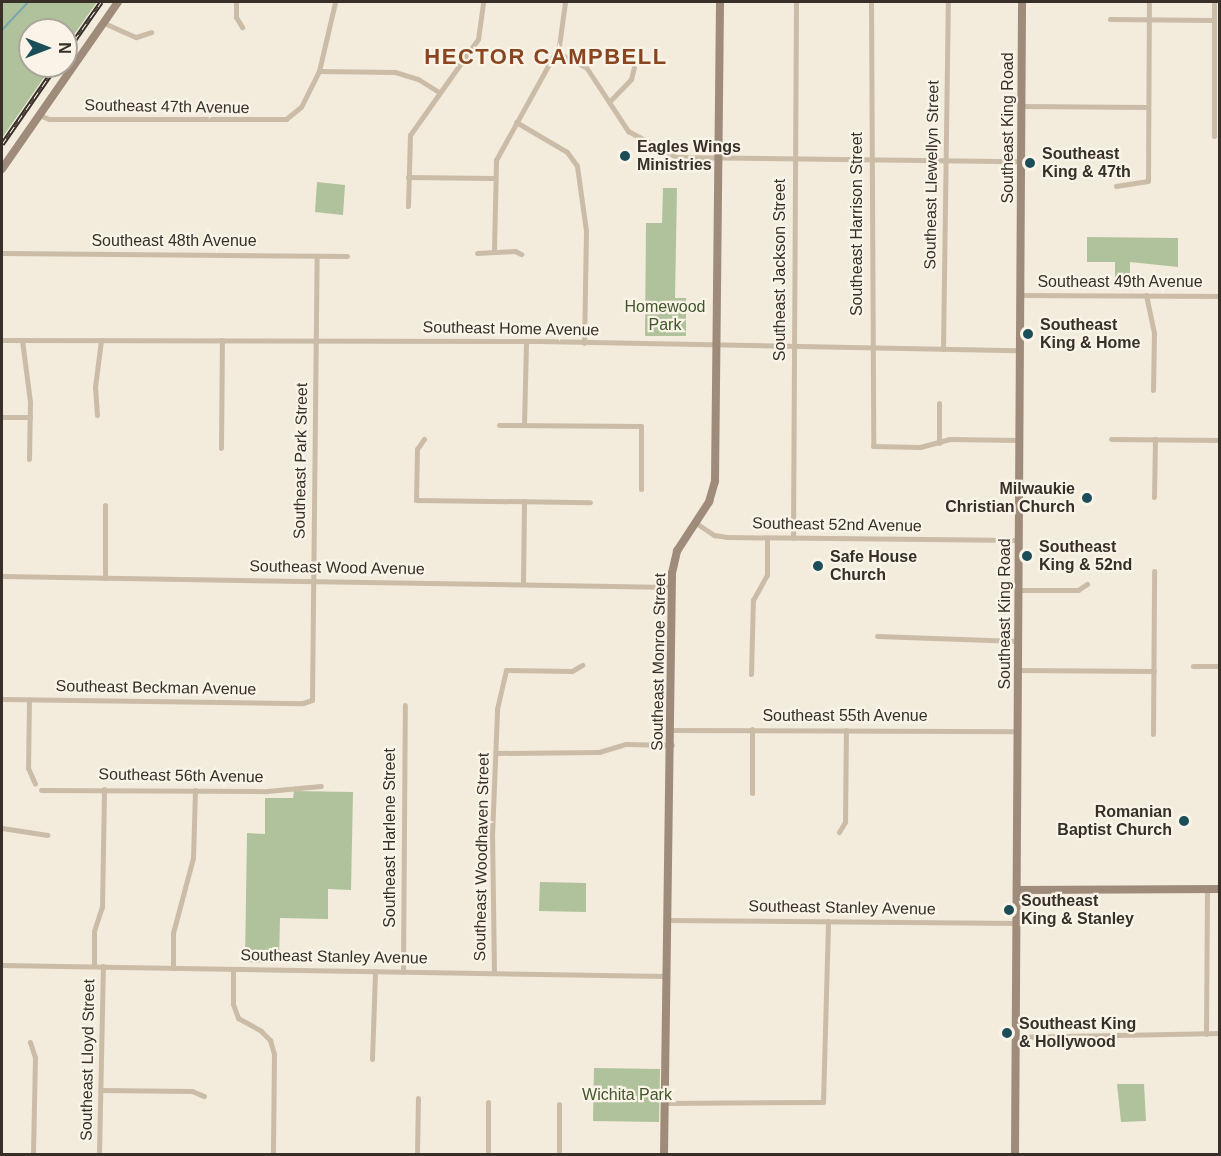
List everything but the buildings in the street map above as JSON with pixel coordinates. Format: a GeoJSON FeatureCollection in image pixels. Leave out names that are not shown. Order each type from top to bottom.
{"type":"FeatureCollection","features":[{"type":"Feature","properties":{"kind":"street"},"geometry":{"type":"LineString","coordinates":[[2,170],[118,2]]}},
{"type":"Feature","properties":{"kind":"street"},"geometry":{"type":"LineString","coordinates":[[236,2],[236,17],[242,27]]}},
{"type":"Feature","properties":{"kind":"street"},"geometry":{"type":"LineString","coordinates":[[335,2],[319,71],[395,72],[418,79],[439,92]]}},
{"type":"Feature","properties":{"kind":"street"},"geometry":{"type":"LineString","coordinates":[[408,206],[410,135],[478,39],[483,2]]}},
{"type":"Feature","properties":{"kind":"street"},"geometry":{"type":"LineString","coordinates":[[494,250],[493,178],[500,150],[556,52],[564,28],[565,2]]}},
{"type":"Feature","properties":{"kind":"street","name":"Southeast Monroe Street"},"geometry":{"type":"LineString","coordinates":[[664,1155],[672,745],[672,587],[677,551],[696,523],[715,486],[720,2]]}},
{"type":"Feature","properties":{"kind":"street","name":"Southeast Jackson Street"},"geometry":{"type":"LineString","coordinates":[[793,538],[796,2]]}},
{"type":"Feature","properties":{"kind":"street","name":"Southeast Harrison Street"},"geometry":{"type":"LineString","coordinates":[[871,2],[870,348],[873,387],[873,446],[939,443]]}},
{"type":"Feature","properties":{"kind":"street","name":"Southeast Llewellyn Street"},"geometry":{"type":"LineString","coordinates":[[943,349],[948,2]]}},
{"type":"Feature","properties":{"kind":"street","name":"Southeast King Road"},"geometry":{"type":"LineString","coordinates":[[1015,1155],[1022,2]]}},
{"type":"Feature","properties":{"kind":"street"},"geometry":{"type":"LineString","coordinates":[[1116,186],[1148,181],[1149,2]]}},
{"type":"Feature","properties":{"kind":"street"},"geometry":{"type":"LineString","coordinates":[[1214,2],[1214,136]]}},
{"type":"Feature","properties":{"kind":"street"},"geometry":{"type":"LineString","coordinates":[[1110,19],[1149,22],[1214,20]]}},
{"type":"Feature","properties":{"kind":"street"},"geometry":{"type":"LineString","coordinates":[[104,23],[136,37],[151,32]]}},
{"type":"Feature","properties":{"kind":"street"},"geometry":{"type":"LineString","coordinates":[[556,52],[586,67],[628,131],[670,155],[794,160],[1021,161]]}},
{"type":"Feature","properties":{"kind":"street"},"geometry":{"type":"LineString","coordinates":[[609,102],[631,79],[634,67]]}},
{"type":"Feature","properties":{"kind":"street","name":"Southeast 47th Avenue"},"geometry":{"type":"LineString","coordinates":[[39,115],[49,119],[276,121],[294,115],[319,71]]}},
{"type":"Feature","properties":{"kind":"street"},"geometry":{"type":"LineString","coordinates":[[1021,106],[1148,107]]}},
{"type":"Feature","properties":{"kind":"street"},"geometry":{"type":"LineString","coordinates":[[516,123],[567,152],[577,166],[586,231],[584,343]]}},
{"type":"Feature","properties":{"kind":"street"},"geometry":{"type":"LineString","coordinates":[[408,177],[493,178]]}},
{"type":"Feature","properties":{"kind":"street"},"geometry":{"type":"LineString","coordinates":[[477,253],[494,250],[521,254]]}},
{"type":"Feature","properties":{"kind":"street","name":"Southeast 48th Avenue"},"geometry":{"type":"LineString","coordinates":[[2,253],[347,256]]}},
{"type":"Feature","properties":{"kind":"street","name":"Southeast Park Street"},"geometry":{"type":"LineString","coordinates":[[311,702],[317,256]]}},
{"type":"Feature","properties":{"kind":"street","name":"Southeast 49th Avenue"},"geometry":{"type":"LineString","coordinates":[[1020,294],[1220,296]]}},
{"type":"Feature","properties":{"kind":"street"},"geometry":{"type":"LineString","coordinates":[[1146,295],[1154,333],[1153,390]]}},
{"type":"Feature","properties":{"kind":"street","name":"Southeast Home Avenue"},"geometry":{"type":"LineString","coordinates":[[2,340],[526,341],[1020,350]]}},
{"type":"Feature","properties":{"kind":"street"},"geometry":{"type":"LineString","coordinates":[[22,340],[30,417],[29,459]]}},
{"type":"Feature","properties":{"kind":"street"},"geometry":{"type":"LineString","coordinates":[[97,415],[95,387],[100,340]]}},
{"type":"Feature","properties":{"kind":"street"},"geometry":{"type":"LineString","coordinates":[[221,448],[222,340]]}},
{"type":"Feature","properties":{"kind":"street"},"geometry":{"type":"LineString","coordinates":[[524,425],[526,341]]}},
{"type":"Feature","properties":{"kind":"street"},"geometry":{"type":"LineString","coordinates":[[939,403],[939,443],[949,439],[1019,440]]}},
{"type":"Feature","properties":{"kind":"street"},"geometry":{"type":"LineString","coordinates":[[2,417],[30,417]]}},
{"type":"Feature","properties":{"kind":"street"},"geometry":{"type":"LineString","coordinates":[[499,425],[641,426],[641,489]]}},
{"type":"Feature","properties":{"kind":"street"},"geometry":{"type":"LineString","coordinates":[[1111,439],[1220,440]]}},
{"type":"Feature","properties":{"kind":"street"},"geometry":{"type":"LineString","coordinates":[[1154,497],[1155,439]]}},
{"type":"Feature","properties":{"kind":"street"},"geometry":{"type":"LineString","coordinates":[[424,440],[417,449],[416,500],[590,502]]}},
{"type":"Feature","properties":{"kind":"street"},"geometry":{"type":"LineString","coordinates":[[523,584],[524,501]]}},
{"type":"Feature","properties":{"kind":"street"},"geometry":{"type":"LineString","coordinates":[[105,505],[105,578]]}},
{"type":"Feature","properties":{"kind":"street","name":"Southeast 52nd Avenue"},"geometry":{"type":"LineString","coordinates":[[696,523],[714,535],[767,538],[1018,540]]}},
{"type":"Feature","properties":{"kind":"street"},"geometry":{"type":"LineString","coordinates":[[752,674],[753,600],[767,575],[767,538]]}},
{"type":"Feature","properties":{"kind":"street"},"geometry":{"type":"LineString","coordinates":[[1153,734],[1154,571]]}},
{"type":"Feature","properties":{"kind":"street","name":"Southeast Wood Avenue"},"geometry":{"type":"LineString","coordinates":[[2,576],[672,587]]}},
{"type":"Feature","properties":{"kind":"street"},"geometry":{"type":"LineString","coordinates":[[1018,590],[1078,590],[1087,584]]}},
{"type":"Feature","properties":{"kind":"street"},"geometry":{"type":"LineString","coordinates":[[877,636],[1018,641]]}},
{"type":"Feature","properties":{"kind":"street","name":"Southeast Woodhaven Street"},"geometry":{"type":"LineString","coordinates":[[494,973],[492,836],[497,709],[506,670],[572,671],[582,665]]}},
{"type":"Feature","properties":{"kind":"street"},"geometry":{"type":"LineString","coordinates":[[1193,666],[1220,666]]}},
{"type":"Feature","properties":{"kind":"street"},"geometry":{"type":"LineString","coordinates":[[1018,669],[1154,671]]}},
{"type":"Feature","properties":{"kind":"street","name":"Southeast Beckman Avenue"},"geometry":{"type":"LineString","coordinates":[[2,699],[311,702]]}},
{"type":"Feature","properties":{"kind":"street"},"geometry":{"type":"LineString","coordinates":[[28,699],[28,768],[35,784]]}},
{"type":"Feature","properties":{"kind":"street","name":"Southeast Harlene Street"},"geometry":{"type":"LineString","coordinates":[[403,972],[405,705]]}},
{"type":"Feature","properties":{"kind":"street"},"geometry":{"type":"LineString","coordinates":[[752,729],[752,793]]}},
{"type":"Feature","properties":{"kind":"street","name":"Southeast 55th Avenue"},"geometry":{"type":"LineString","coordinates":[[672,730],[1018,730]]}},
{"type":"Feature","properties":{"kind":"street"},"geometry":{"type":"LineString","coordinates":[[839,832],[846,822],[846,730]]}},
{"type":"Feature","properties":{"kind":"street"},"geometry":{"type":"LineString","coordinates":[[496,753],[599,752],[627,744],[672,745]]}},
{"type":"Feature","properties":{"kind":"street","name":"Southeast 56th Avenue"},"geometry":{"type":"LineString","coordinates":[[41,790],[311,790],[321,786]]}},
{"type":"Feature","properties":{"kind":"street","name":"Southeast Lloyd Street"},"geometry":{"type":"LineString","coordinates":[[94,965],[94,931],[102,908],[104,789]]}},
{"type":"Feature","properties":{"kind":"street"},"geometry":{"type":"LineString","coordinates":[[173,968],[174,925],[194,858],[195,790]]}},
{"type":"Feature","properties":{"kind":"street"},"geometry":{"type":"LineString","coordinates":[[2,828],[47,835]]}},
{"type":"Feature","properties":{"kind":"street"},"geometry":{"type":"LineString","coordinates":[[1206,1034],[1207,889]]}},
{"type":"Feature","properties":{"kind":"street"},"geometry":{"type":"LineString","coordinates":[[1017,890],[1220,889]]}},
{"type":"Feature","properties":{"kind":"street","name":"Southeast Stanley Avenue"},"geometry":{"type":"LineString","coordinates":[[668,920],[1017,923]]}},
{"type":"Feature","properties":{"kind":"street"},"geometry":{"type":"LineString","coordinates":[[665,1103],[823,1102],[828,921]]}},
{"type":"Feature","properties":{"kind":"street","name":"Southeast Stanley Avenue"},"geometry":{"type":"LineString","coordinates":[[2,965],[666,976]]}},
{"type":"Feature","properties":{"kind":"street","name":"Southeast Lloyd Street"},"geometry":{"type":"LineString","coordinates":[[99,1155],[103,966]]}},
{"type":"Feature","properties":{"kind":"street"},"geometry":{"type":"LineString","coordinates":[[233,969],[233,1004],[238,1018],[261,1031],[270,1040],[274,1054],[273,1155]]}},
{"type":"Feature","properties":{"kind":"street"},"geometry":{"type":"LineString","coordinates":[[372,1059],[375,971]]}},
{"type":"Feature","properties":{"kind":"street"},"geometry":{"type":"LineString","coordinates":[[1016,1037],[1220,1033]]}},
{"type":"Feature","properties":{"kind":"street"},"geometry":{"type":"LineString","coordinates":[[30,1042],[35,1057],[33,1155]]}},
{"type":"Feature","properties":{"kind":"street"},"geometry":{"type":"LineString","coordinates":[[101,1090],[192,1091],[204,1096]]}},
{"type":"Feature","properties":{"kind":"street"},"geometry":{"type":"LineString","coordinates":[[417,1155],[418,1098]]}},
{"type":"Feature","properties":{"kind":"street"},"geometry":{"type":"LineString","coordinates":[[488,1102],[488,1155]]}},
{"type":"Feature","properties":{"kind":"street"},"geometry":{"type":"LineString","coordinates":[[559,1104],[559,1155]]}},
{"type":"Feature","properties":{"kind":"green space"},"geometry":{"type":"Polygon","coordinates":[[[2,2],[97,2],[78,29],[78,18],[18,18],[18,78],[44,78],[2,138],[2,2]]]}},
{"type":"Feature","properties":{"kind":"green space"},"geometry":{"type":"Polygon","coordinates":[[[317,182],[345,185],[343,215],[315,212],[317,182]]]}},
{"type":"Feature","properties":{"kind":"green space","name":"Homewood Park"},"geometry":{"type":"Polygon","coordinates":[[[663,188],[677,188],[675,298],[686,298],[686,336],[645,336],[646,223],[662,223],[663,188]]]}},
{"type":"Feature","properties":{"kind":"green space"},"geometry":{"type":"Polygon","coordinates":[[[1087,237],[1178,238],[1178,267],[1130,262],[1130,285],[1115,285],[1115,262],[1087,262],[1087,237]]]}},
{"type":"Feature","properties":{"kind":"green space"},"geometry":{"type":"Polygon","coordinates":[[[294,791],[353,792],[351,890],[328,889],[328,919],[280,918],[279,963],[245,962],[247,833],[265,834],[265,798],[293,798],[294,791]]]}},
{"type":"Feature","properties":{"kind":"green space"},"geometry":{"type":"Polygon","coordinates":[[[540,882],[586,883],[586,912],[539,911],[540,882]]]}},
{"type":"Feature","properties":{"kind":"green space","name":"Wichita Park"},"geometry":{"type":"Polygon","coordinates":[[[594,1068],[660,1069],[659,1122],[593,1121],[594,1068]]]}},
{"type":"Feature","properties":{"kind":"green space"},"geometry":{"type":"Polygon","coordinates":[[[1117,1084],[1144,1084],[1146,1121],[1121,1122],[1117,1084]]]}},
{"type":"Feature","properties":{"kind":"waterway"},"geometry":{"type":"LineString","coordinates":[[2,30],[28,2]]}},
{"type":"Feature","properties":{"kind":"railway"},"geometry":{"type":"LineString","coordinates":[[78,35],[101,2]]}},
{"type":"Feature","properties":{"kind":"railway"},"geometry":{"type":"LineString","coordinates":[[2,144],[48,78]]}},
{"type":"Feature","properties":{"kind":"place","name":"Eagles Wings Ministries"},"geometry":{"type":"Point","coordinates":[625,156]}},
{"type":"Feature","properties":{"kind":"place","name":"Southeast King & 47th"},"geometry":{"type":"Point","coordinates":[1030,163]}},
{"type":"Feature","properties":{"kind":"place","name":"Southeast King & Home"},"geometry":{"type":"Point","coordinates":[1028,334]}},
{"type":"Feature","properties":{"kind":"place","name":"Milwaukie Christian Church"},"geometry":{"type":"Point","coordinates":[1087,498]}},
{"type":"Feature","properties":{"kind":"place","name":"Southeast King & 52nd"},"geometry":{"type":"Point","coordinates":[1027,556]}},
{"type":"Feature","properties":{"kind":"place","name":"Safe House Church"},"geometry":{"type":"Point","coordinates":[818,566]}},
{"type":"Feature","properties":{"kind":"place","name":"Romanian Baptist Church"},"geometry":{"type":"Point","coordinates":[1184,821]}},
{"type":"Feature","properties":{"kind":"place","name":"Southeast King & Stanley"},"geometry":{"type":"Point","coordinates":[1009,910]}},
{"type":"Feature","properties":{"kind":"place","name":"Southeast King & Hollywood"},"geometry":{"type":"Point","coordinates":[1007,1033]}},
{"type":"Feature","properties":{"kind":"district","name":"HECTOR CAMPBELL"},"geometry":{"type":"Point","coordinates":[546,57]}}]}
